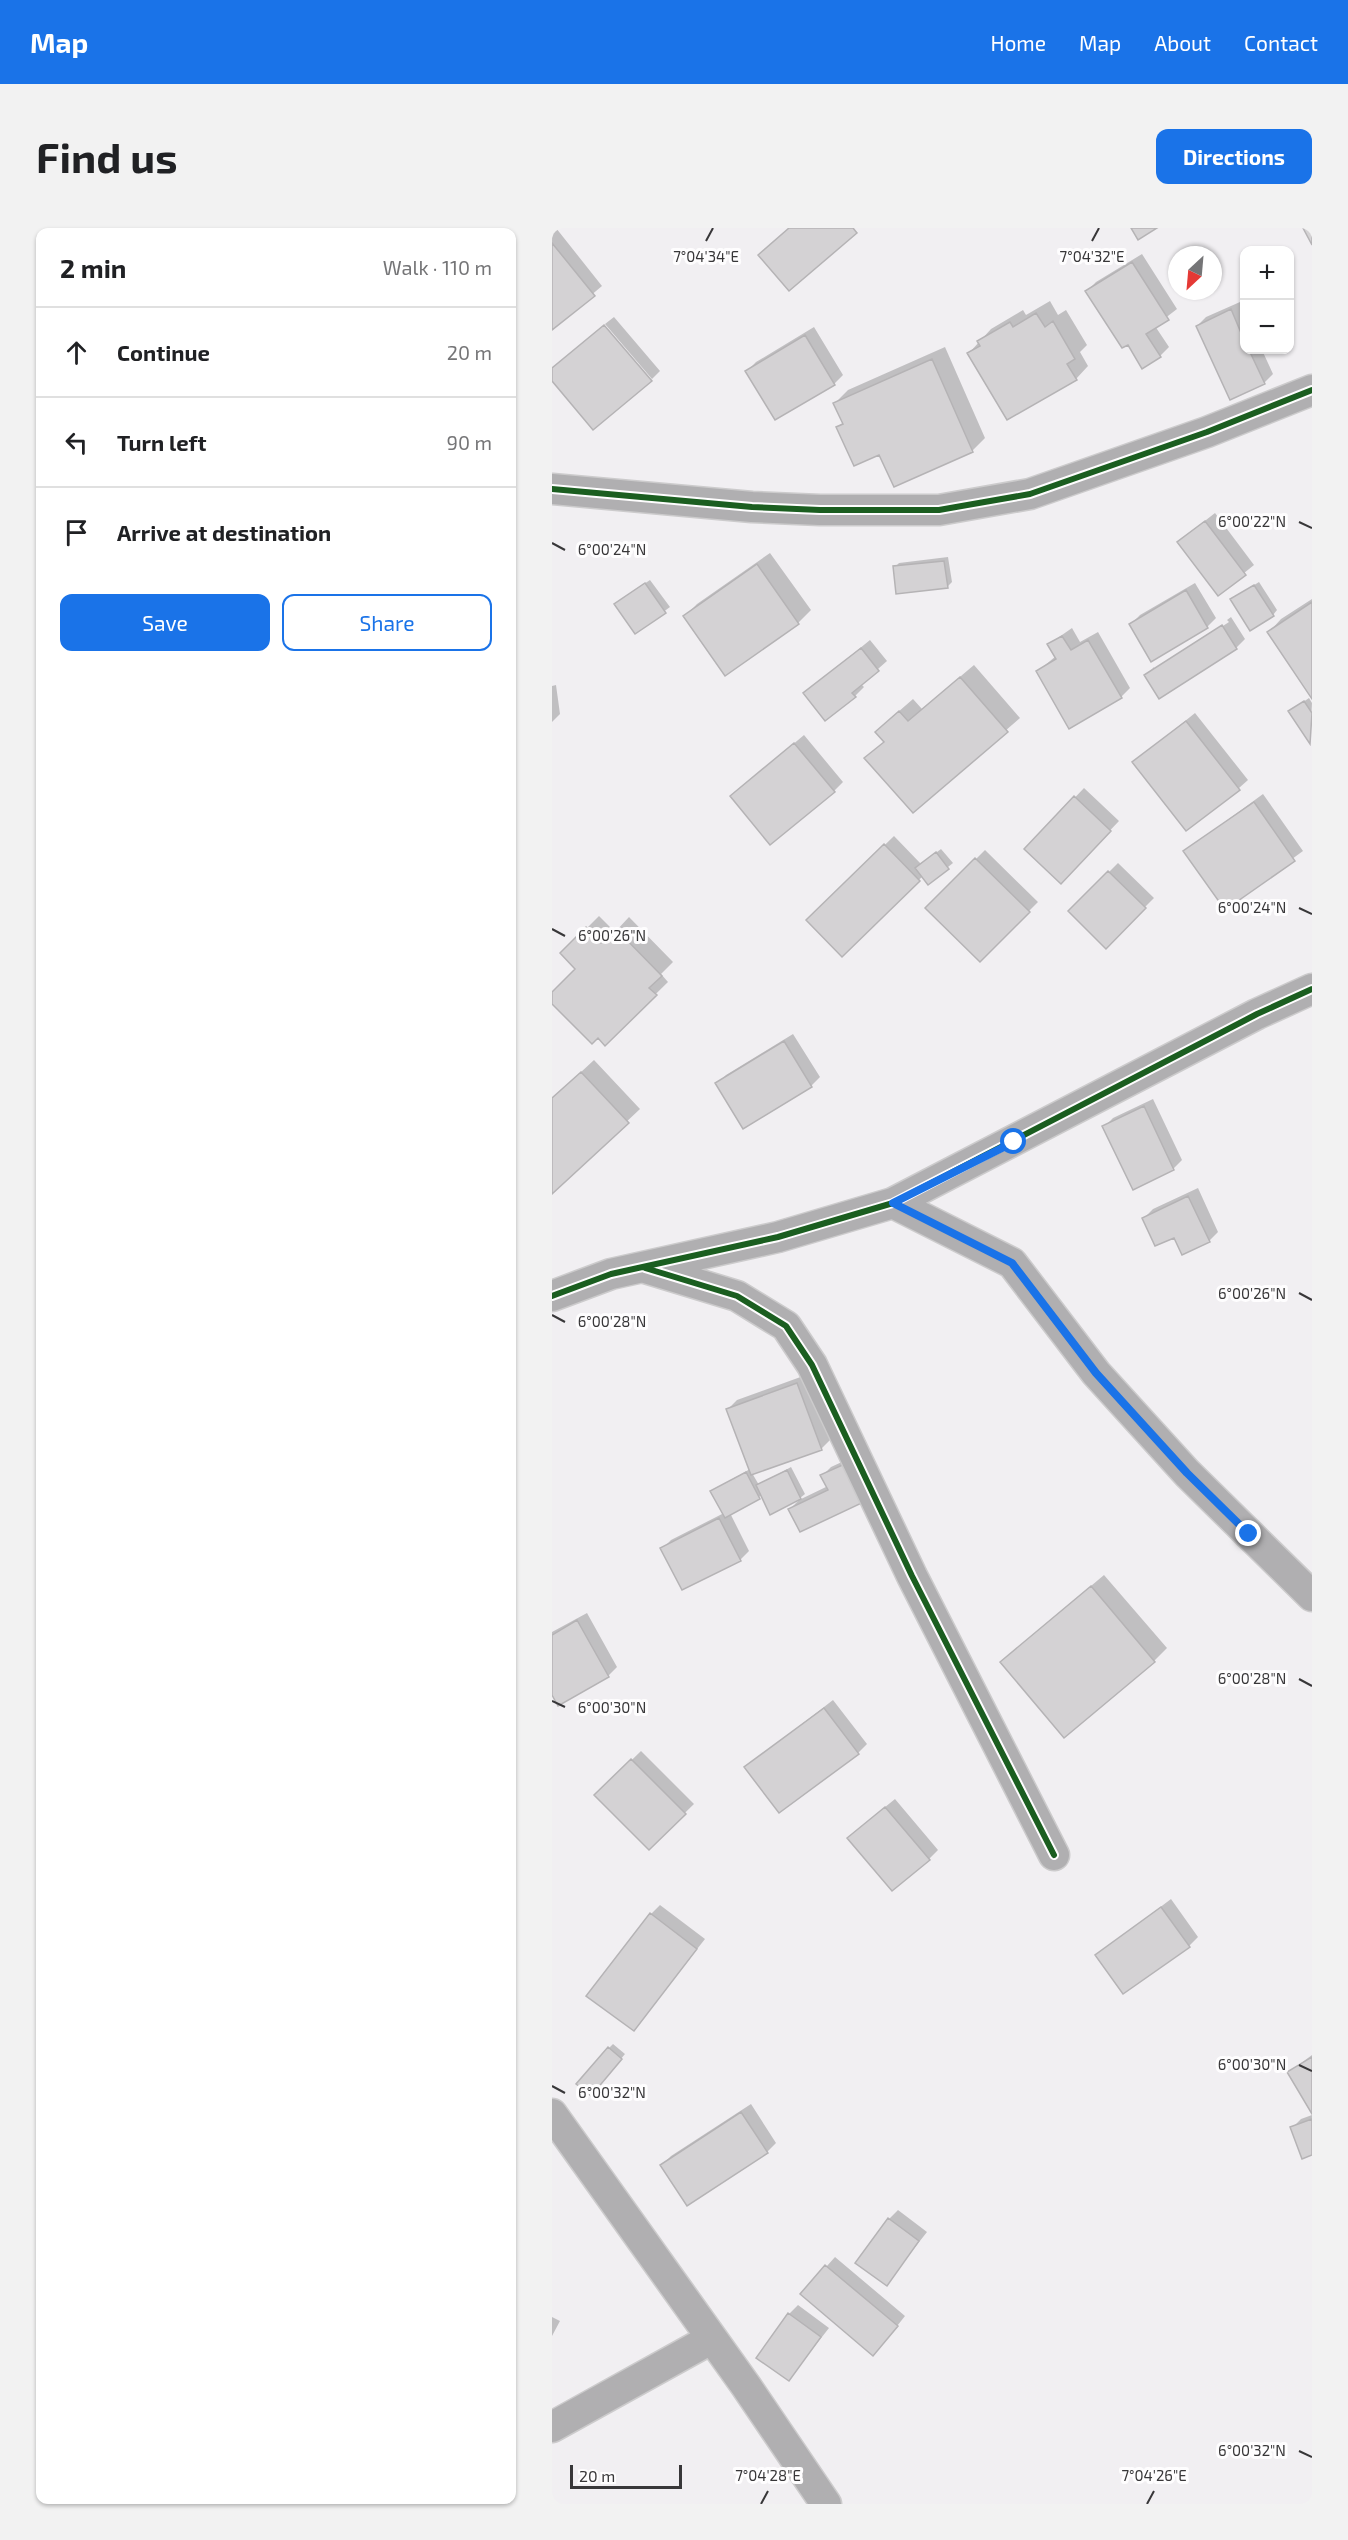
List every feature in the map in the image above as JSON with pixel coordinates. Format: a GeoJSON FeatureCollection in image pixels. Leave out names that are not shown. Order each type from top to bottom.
{"type":"FeatureCollection","features":[{"type":"Feature","properties":{"kind":"street"},"geometry":{"type":"LineString","coordinates":[[552,489],[763,507],[939,510],[1030,494],[1207,432],[1312,390]]}},
{"type":"Feature","properties":{"kind":"street"},"geometry":{"type":"LineString","coordinates":[[552,1296],[610,1274],[778,1237],[893,1203],[1257,1014],[1312,989]]}},
{"type":"Feature","properties":{"kind":"street"},"geometry":{"type":"LineString","coordinates":[[893,1203],[1012,1263],[1103,1381],[1187,1473],[1312,1596]]}},
{"type":"Feature","properties":{"kind":"street"},"geometry":{"type":"LineString","coordinates":[[642,1267],[737,1296],[786,1326],[812,1365],[912,1576],[1054,1855]]}},
{"type":"Feature","properties":{"kind":"street"},"geometry":{"type":"LineString","coordinates":[[552,2114],[826,2504]]}},
{"type":"Feature","properties":{"kind":"street"},"geometry":{"type":"LineString","coordinates":[[552,2427],[711,2339]]}},
{"type":"Feature","properties":{"kind":"building"},"geometry":{"type":"Polygon","coordinates":[[[789,228],[853,228],[857,233],[789,291],[758,255],[789,228]]]}},
{"type":"Feature","properties":{"kind":"building"},"geometry":{"type":"Polygon","coordinates":[[[1131,228],[1157,228],[1138,240],[1131,228]]]}},
{"type":"Feature","properties":{"kind":"building"},"geometry":{"type":"Polygon","coordinates":[[[1303,228],[1312,228],[1312,245],[1303,228]]]}},
{"type":"Feature","properties":{"kind":"building"},"geometry":{"type":"Polygon","coordinates":[[[552,243],[595,296],[552,330],[552,243]]]}},
{"type":"Feature","properties":{"kind":"building"},"geometry":{"type":"Polygon","coordinates":[[[1132,262],[1169,320],[1146,334],[1161,357],[1142,369],[1128,345],[1122,348],[1085,291],[1132,262]]]}},
{"type":"Feature","properties":{"kind":"building"},"geometry":{"type":"Polygon","coordinates":[[[1231,309],[1240,330],[1240,354],[1251,354],[1265,384],[1230,400],[1196,326],[1231,309]]]}},
{"type":"Feature","properties":{"kind":"building"},"geometry":{"type":"Polygon","coordinates":[[[1036,313],[1045,327],[1053,321],[1075,359],[1067,364],[1077,380],[1007,420],[967,353],[980,346],[977,341],[1010,322],[1013,327],[1036,313]]]}},
{"type":"Feature","properties":{"kind":"building"},"geometry":{"type":"Polygon","coordinates":[[[604,325],[652,381],[593,430],[552,381],[552,368],[604,325]]]}},
{"type":"Feature","properties":{"kind":"building"},"geometry":{"type":"Polygon","coordinates":[[[805,335],[835,385],[775,420],[745,371],[805,335]]]}},
{"type":"Feature","properties":{"kind":"building"},"geometry":{"type":"Polygon","coordinates":[[[932,359],[973,452],[894,487],[879,455],[854,466],[836,427],[843,424],[833,403],[932,359]]]}},
{"type":"Feature","properties":{"kind":"building"},"geometry":{"type":"Polygon","coordinates":[[[1205,521],[1246,575],[1218,596],[1177,542],[1205,521]]]}},
{"type":"Feature","properties":{"kind":"building"},"geometry":{"type":"Polygon","coordinates":[[[944,561],[948,588],[896,594],[893,566],[944,561]]]}},
{"type":"Feature","properties":{"kind":"building"},"geometry":{"type":"Polygon","coordinates":[[[757,564],[799,624],[725,676],[683,616],[757,564]]]}},
{"type":"Feature","properties":{"kind":"building"},"geometry":{"type":"Polygon","coordinates":[[[645,583],[666,613],[635,634],[614,604],[645,583]]]}},
{"type":"Feature","properties":{"kind":"building"},"geometry":{"type":"Polygon","coordinates":[[[1254,585],[1274,616],[1250,631],[1230,599],[1254,585]]]}},
{"type":"Feature","properties":{"kind":"building"},"geometry":{"type":"Polygon","coordinates":[[[1186,590],[1208,628],[1151,662],[1129,624],[1186,590]]]}},
{"type":"Feature","properties":{"kind":"building"},"geometry":{"type":"Polygon","coordinates":[[[1312,602],[1312,699],[1267,632],[1312,602]]]}},
{"type":"Feature","properties":{"kind":"building"},"geometry":{"type":"Polygon","coordinates":[[[1222,625],[1237,649],[1159,699],[1144,675],[1222,625]]]}},
{"type":"Feature","properties":{"kind":"building"},"geometry":{"type":"Polygon","coordinates":[[[1062,636],[1071,650],[1088,640],[1122,698],[1069,729],[1036,671],[1056,659],[1047,644],[1062,636]]]}},
{"type":"Feature","properties":{"kind":"building"},"geometry":{"type":"Polygon","coordinates":[[[861,648],[879,671],[852,693],[856,697],[825,721],[803,693],[861,648]]]}},
{"type":"Feature","properties":{"kind":"building"},"geometry":{"type":"Polygon","coordinates":[[[960,677],[1008,732],[913,813],[864,758],[884,742],[875,732],[899,711],[908,721],[960,677]]]}},
{"type":"Feature","properties":{"kind":"building"},"geometry":{"type":"Polygon","coordinates":[[[1304,701],[1312,713],[1310,744],[1288,711],[1304,701]]]}},
{"type":"Feature","properties":{"kind":"building"},"geometry":{"type":"Polygon","coordinates":[[[1186,721],[1240,790],[1186,831],[1132,762],[1186,721]]]}},
{"type":"Feature","properties":{"kind":"building"},"geometry":{"type":"Polygon","coordinates":[[[794,743],[835,792],[770,845],[730,796],[794,743]]]}},
{"type":"Feature","properties":{"kind":"building"},"geometry":{"type":"Polygon","coordinates":[[[1074,796],[1111,831],[1061,884],[1024,849],[1074,796]]]}},
{"type":"Feature","properties":{"kind":"building"},"geometry":{"type":"Polygon","coordinates":[[[1254,802],[1295,861],[1225,910],[1183,851],[1254,802]]]}},
{"type":"Feature","properties":{"kind":"building"},"geometry":{"type":"Polygon","coordinates":[[[884,844],[920,881],[842,957],[806,920],[884,844]]]}},
{"type":"Feature","properties":{"kind":"building"},"geometry":{"type":"Polygon","coordinates":[[[936,852],[949,869],[928,885],[915,868],[936,852]]]}},
{"type":"Feature","properties":{"kind":"building"},"geometry":{"type":"Polygon","coordinates":[[[975,858],[1030,912],[980,962],[925,908],[975,858]]]}},
{"type":"Feature","properties":{"kind":"building"},"geometry":{"type":"Polygon","coordinates":[[[1108,871],[1146,908],[1106,949],[1068,911],[1108,871]]]}},
{"type":"Feature","properties":{"kind":"building"},"geometry":{"type":"Polygon","coordinates":[[[586,927],[601,943],[616,929],[662,976],[649,988],[657,995],[605,1046],[598,1038],[592,1044],[552,1004],[552,992],[575,969],[560,953],[586,927]]]}},
{"type":"Feature","properties":{"kind":"building"},"geometry":{"type":"Polygon","coordinates":[[[784,1041],[812,1087],[743,1129],[715,1083],[784,1041]]]}},
{"type":"Feature","properties":{"kind":"building"},"geometry":{"type":"Polygon","coordinates":[[[581,1072],[629,1123],[552,1194],[552,1098],[581,1072]]]}},
{"type":"Feature","properties":{"kind":"building"},"geometry":{"type":"Polygon","coordinates":[[[1144,1106],[1174,1170],[1133,1190],[1102,1126],[1144,1106]]]}},
{"type":"Feature","properties":{"kind":"building"},"geometry":{"type":"Polygon","coordinates":[[[1188,1196],[1210,1242],[1182,1255],[1174,1238],[1155,1246],[1142,1218],[1188,1196]]]}},
{"type":"Feature","properties":{"kind":"building"},"geometry":{"type":"Polygon","coordinates":[[[797,1383],[822,1450],[751,1475],[726,1409],[797,1383]]]}},
{"type":"Feature","properties":{"kind":"building"},"geometry":{"type":"Polygon","coordinates":[[[847,1463],[866,1501],[800,1532],[788,1509],[828,1490],[820,1475],[847,1463]]]}},
{"type":"Feature","properties":{"kind":"building"},"geometry":{"type":"Polygon","coordinates":[[[787,1470],[801,1499],[770,1515],[756,1485],[787,1470]]]}},
{"type":"Feature","properties":{"kind":"building"},"geometry":{"type":"Polygon","coordinates":[[[746,1472],[760,1499],[725,1518],[710,1491],[746,1472]]]}},
{"type":"Feature","properties":{"kind":"building"},"geometry":{"type":"Polygon","coordinates":[[[719,1518],[741,1561],[682,1590],[660,1548],[719,1518]]]}},
{"type":"Feature","properties":{"kind":"building"},"geometry":{"type":"Polygon","coordinates":[[[1091,1586],[1155,1662],[1064,1738],[1000,1662],[1091,1586]]]}},
{"type":"Feature","properties":{"kind":"building"},"geometry":{"type":"Polygon","coordinates":[[[577,1620],[609,1677],[558,1706],[552,1695],[552,1635],[577,1620]]]}},
{"type":"Feature","properties":{"kind":"building"},"geometry":{"type":"Polygon","coordinates":[[[824,1708],[859,1754],[779,1813],[744,1767],[824,1708]]]}},
{"type":"Feature","properties":{"kind":"building"},"geometry":{"type":"Polygon","coordinates":[[[631,1759],[686,1814],[649,1850],[594,1795],[631,1759]]]}},
{"type":"Feature","properties":{"kind":"building"},"geometry":{"type":"Polygon","coordinates":[[[885,1807],[930,1860],[892,1891],[847,1838],[885,1807]]]}},
{"type":"Feature","properties":{"kind":"building"},"geometry":{"type":"Polygon","coordinates":[[[1161,1907],[1190,1947],[1123,1994],[1095,1955],[1161,1907]]]}},
{"type":"Feature","properties":{"kind":"building"},"geometry":{"type":"Polygon","coordinates":[[[650,1913],[697,1949],[634,2031],[586,1996],[650,1913]]]}},
{"type":"Feature","properties":{"kind":"building"},"geometry":{"type":"Polygon","coordinates":[[[608,2047],[622,2059],[591,2096],[576,2084],[608,2047]]]}},
{"type":"Feature","properties":{"kind":"building"},"geometry":{"type":"Polygon","coordinates":[[[1312,2057],[1312,2114],[1287,2072],[1312,2057]]]}},
{"type":"Feature","properties":{"kind":"building"},"geometry":{"type":"Polygon","coordinates":[[[741,2112],[768,2153],[687,2206],[660,2165],[741,2112]]]}},
{"type":"Feature","properties":{"kind":"building"},"geometry":{"type":"Polygon","coordinates":[[[1312,2119],[1312,2155],[1302,2159],[1290,2127],[1312,2119]]]}},
{"type":"Feature","properties":{"kind":"building"},"geometry":{"type":"Polygon","coordinates":[[[888,2218],[919,2241],[887,2286],[855,2263],[888,2218]]]}},
{"type":"Feature","properties":{"kind":"building"},"geometry":{"type":"Polygon","coordinates":[[[825,2265],[898,2326],[873,2356],[800,2294],[825,2265]]]}},
{"type":"Feature","properties":{"kind":"building"},"geometry":{"type":"Polygon","coordinates":[[[788,2313],[821,2337],[789,2381],[756,2358],[788,2313]]]}},
{"type":"Feature","properties":{"kind":"cycle path"},"geometry":{"type":"LineString","coordinates":[[552,489],[752,507],[820,510],[939,510],[1030,494],[1207,432],[1312,390]]}},
{"type":"Feature","properties":{"kind":"cycle path"},"geometry":{"type":"LineString","coordinates":[[552,1296],[611,1274],[778,1237],[893,1203],[1257,1014],[1312,989]]}},
{"type":"Feature","properties":{"kind":"cycle path"},"geometry":{"type":"LineString","coordinates":[[645,1268],[737,1296],[786,1326],[812,1365],[912,1576],[1054,1855]]}},
{"type":"Feature","properties":{"kind":"route"},"geometry":{"type":"LineString","coordinates":[[1014,1142],[913,1195],[893,1203],[1012,1263],[1096,1373],[1187,1473],[1249,1534]]}}]}
